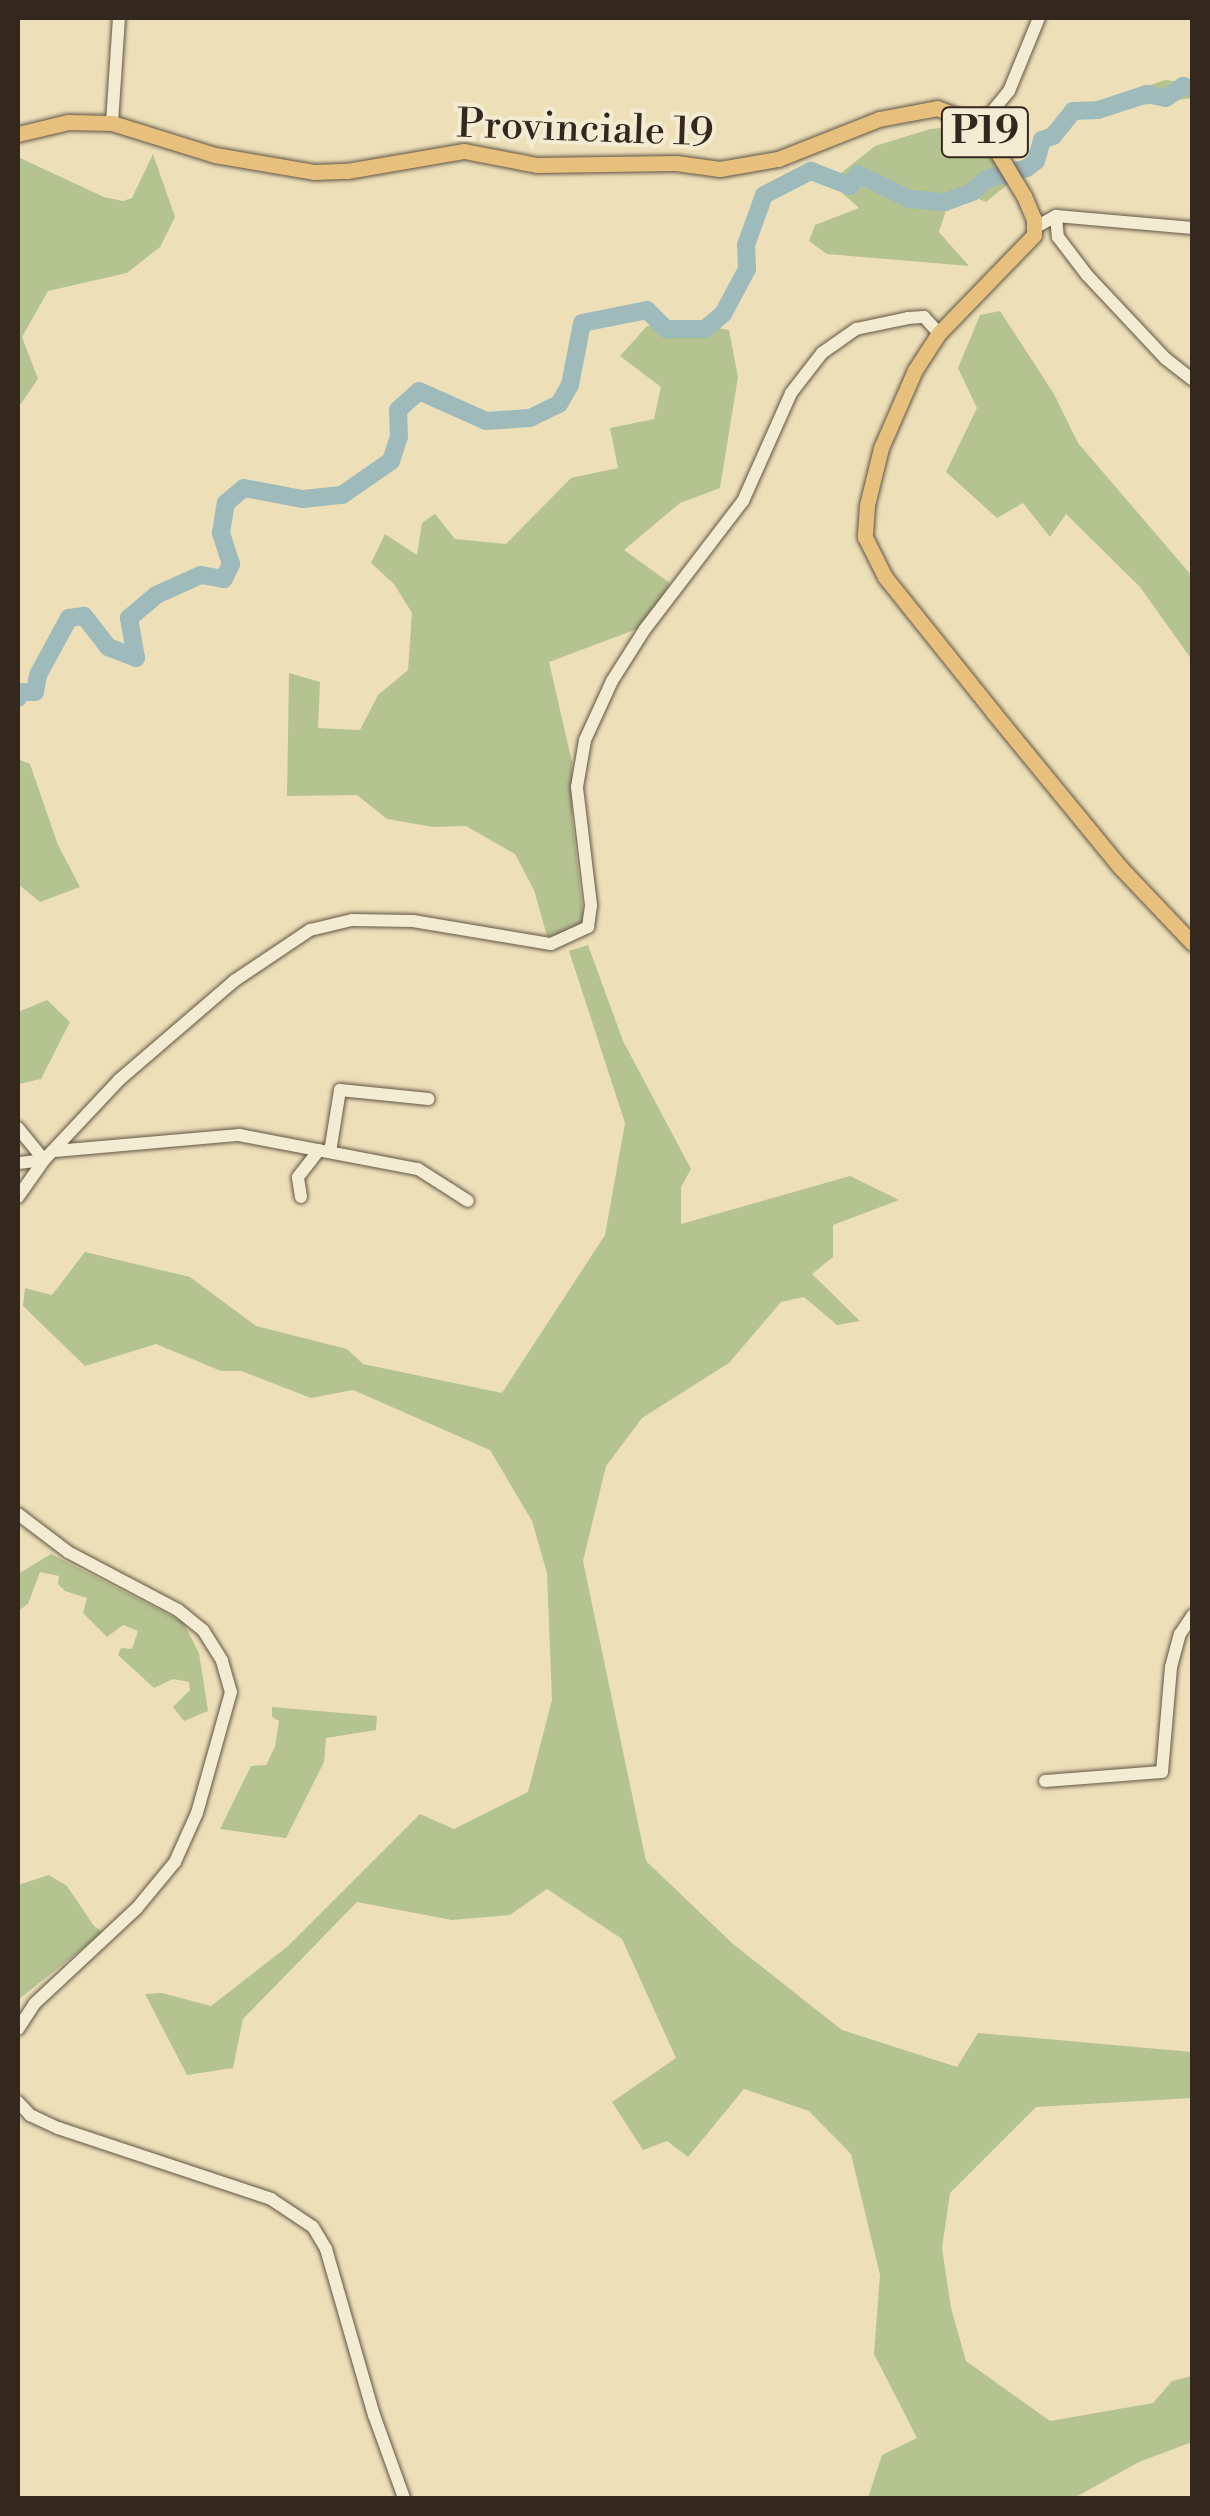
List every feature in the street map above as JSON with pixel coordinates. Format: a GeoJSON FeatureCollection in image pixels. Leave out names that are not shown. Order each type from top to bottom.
{"type":"FeatureCollection","features":[{"type":"Feature","properties":{"kind":"main road","name":"Provinciale 19"},"geometry":{"type":"LineString","coordinates":[[18,134],[68,122],[112,123],[215,155],[334,172],[464,151],[538,165],[676,163],[720,169],[778,159],[878,119],[937,108],[981,125]]}},
{"type":"Feature","properties":{"kind":"main road","name":"P19"},"geometry":{"type":"LineString","coordinates":[[981,125],[1024,196],[1036,227]]}},
{"type":"Feature","properties":{"kind":"main road"},"geometry":{"type":"LineString","coordinates":[[1036,227],[1029,242],[939,333],[903,391],[882,448],[867,506],[865,537],[870,553],[1120,867],[1192,943]]}},
{"type":"Feature","properties":{"kind":"street"},"geometry":{"type":"LineString","coordinates":[[112,123],[119,18]]}},
{"type":"Feature","properties":{"kind":"street"},"geometry":{"type":"LineString","coordinates":[[981,125],[1009,91],[1039,18]]}},
{"type":"Feature","properties":{"kind":"street"},"geometry":{"type":"LineString","coordinates":[[1036,227],[1056,216],[1192,228]]}},
{"type":"Feature","properties":{"kind":"street"},"geometry":{"type":"LineString","coordinates":[[1056,216],[1058,238],[1070,254],[1166,359],[1192,380]]}},
{"type":"Feature","properties":{"kind":"street"},"geometry":{"type":"LineString","coordinates":[[18,1198],[49,1155],[119,1080],[200,1008],[310,930],[352,920],[413,920],[535,944],[567,940],[588,928],[591,905],[577,787],[585,740],[620,669],[743,501],[791,393],[822,353],[856,329],[908,318],[924,317],[939,333]]}},
{"type":"Feature","properties":{"kind":"street"},"geometry":{"type":"LineString","coordinates":[[301,1197],[298,1177],[324,1151],[340,1090],[429,1099]]}},
{"type":"Feature","properties":{"kind":"street"},"geometry":{"type":"LineString","coordinates":[[18,1128],[49,1155]]}},
{"type":"Feature","properties":{"kind":"street"},"geometry":{"type":"LineString","coordinates":[[18,1164],[49,1155],[226,1134],[429,1172],[468,1201]]}},
{"type":"Feature","properties":{"kind":"street"},"geometry":{"type":"LineString","coordinates":[[18,1514],[68,1552],[178,1610],[202,1630],[222,1661],[231,1692],[202,1800],[175,1862],[138,1908],[35,2003],[18,2029]]}},
{"type":"Feature","properties":{"kind":"street"},"geometry":{"type":"LineString","coordinates":[[1044,1782],[1162,1772],[1171,1667],[1180,1634],[1192,1616]]}},
{"type":"Feature","properties":{"kind":"street"},"geometry":{"type":"LineString","coordinates":[[18,2102],[30,2115],[58,2128],[271,2199],[313,2226],[326,2248],[374,2415],[404,2498]]}},
{"type":"Feature","properties":{"kind":"green space"},"geometry":{"type":"Polygon","coordinates":[[[1165,80],[1192,83],[1192,98],[1135,106],[1140,89],[1165,80]]]}},
{"type":"Feature","properties":{"kind":"green space"},"geometry":{"type":"Polygon","coordinates":[[[961,126],[978,132],[1012,181],[986,202],[965,193],[947,207],[939,232],[969,266],[827,254],[809,241],[815,225],[859,208],[825,178],[789,176],[811,165],[840,174],[875,146],[930,129],[961,126]]]}},
{"type":"Feature","properties":{"kind":"green space"},"geometry":{"type":"Polygon","coordinates":[[[153,154],[175,217],[160,247],[127,273],[48,291],[22,337],[38,379],[18,408],[18,157],[104,197],[123,201],[132,198],[153,154]]]}},
{"type":"Feature","properties":{"kind":"green space"},"geometry":{"type":"Polygon","coordinates":[[[1000,311],[1054,394],[1078,443],[1192,576],[1192,660],[1140,587],[1066,514],[1050,537],[1023,503],[997,518],[946,472],[977,408],[958,368],[980,315],[1000,311]]]}},
{"type":"Feature","properties":{"kind":"green space"},"geometry":{"type":"Polygon","coordinates":[[[687,322],[729,330],[738,377],[720,488],[680,503],[624,550],[670,583],[655,616],[645,626],[549,662],[572,762],[572,818],[584,923],[570,934],[547,936],[534,890],[515,854],[466,826],[433,827],[387,819],[357,795],[287,796],[289,673],[320,682],[318,728],[360,730],[378,695],[408,670],[412,613],[394,584],[371,563],[385,534],[417,555],[422,523],[435,514],[455,539],[506,544],[571,478],[618,468],[610,428],[654,419],[661,387],[620,356],[647,326],[687,322]]]}},
{"type":"Feature","properties":{"kind":"green space"},"geometry":{"type":"Polygon","coordinates":[[[18,759],[30,764],[58,845],[80,887],[40,902],[18,884],[18,759]]]}},
{"type":"Feature","properties":{"kind":"green space"},"geometry":{"type":"Polygon","coordinates":[[[588,945],[623,1041],[691,1169],[681,1187],[681,1224],[850,1176],[899,1200],[833,1225],[833,1257],[812,1274],[860,1321],[837,1325],[804,1297],[781,1302],[729,1363],[642,1418],[606,1466],[583,1561],[646,1861],[733,1944],[842,2030],[957,2067],[978,2033],[1192,2052],[1192,2098],[1036,2107],[950,2193],[942,2248],[951,2308],[966,2361],[1050,2421],[1153,2403],[1172,2381],[1192,2376],[1192,2442],[1139,2462],[1074,2498],[868,2498],[882,2455],[917,2438],[874,2354],[880,2275],[851,2154],[809,2111],[744,2089],[688,2157],[667,2141],[643,2150],[612,2102],[676,2058],[622,1939],[547,1889],[510,1915],[452,1920],[357,1902],[243,2019],[233,2068],[187,2075],[145,1994],[162,1993],[211,2006],[287,1947],[420,1814],[454,1829],[528,1792],[552,1700],[547,1573],[532,1521],[490,1450],[353,1390],[311,1398],[241,1371],[221,1371],[156,1344],[85,1366],[23,1306],[25,1288],[52,1295],[85,1252],[190,1277],[256,1326],[347,1349],[363,1364],[502,1393],[605,1235],[625,1123],[569,951],[588,945]]]}},
{"type":"Feature","properties":{"kind":"green space"},"geometry":{"type":"Polygon","coordinates":[[[47,1000],[70,1022],[41,1079],[19,1084],[18,1091],[18,1012],[47,1000]]]}},
{"type":"Feature","properties":{"kind":"green space"},"geometry":{"type":"Polygon","coordinates":[[[51,1554],[183,1622],[199,1653],[208,1711],[184,1721],[173,1707],[190,1690],[189,1682],[173,1679],[154,1688],[118,1655],[121,1648],[132,1649],[138,1631],[123,1625],[107,1637],[83,1613],[87,1598],[65,1591],[58,1584],[59,1576],[40,1572],[28,1604],[18,1611],[18,1574],[51,1554]]]}},
{"type":"Feature","properties":{"kind":"green space"},"geometry":{"type":"Polygon","coordinates":[[[272,1707],[377,1716],[376,1730],[326,1738],[324,1762],[286,1838],[220,1829],[251,1766],[266,1765],[275,1747],[279,1721],[272,1717],[272,1707]]]}},
{"type":"Feature","properties":{"kind":"green space"},"geometry":{"type":"Polygon","coordinates":[[[49,1875],[67,1886],[94,1926],[103,1932],[18,2000],[18,1885],[49,1875]]]}},
{"type":"Feature","properties":{"kind":"waterway"},"geometry":{"type":"LineString","coordinates":[[18,698],[20,692],[35,692],[38,675],[69,618],[84,616],[108,647],[136,658],[129,618],[156,595],[201,575],[224,579],[231,564],[221,533],[226,503],[244,488],[303,499],[342,495],[391,461],[399,437],[398,410],[419,391],[486,421],[530,418],[559,404],[570,385],[582,323],[647,310],[666,329],[705,329],[723,314],[747,269],[746,245],[764,195],[811,171],[850,186],[858,174],[909,199],[945,202],[972,192],[986,179],[1027,168],[1036,161],[1042,140],[1053,136],[1073,111],[1098,110],[1147,94],[1166,98],[1183,86],[1192,89]]}}]}
